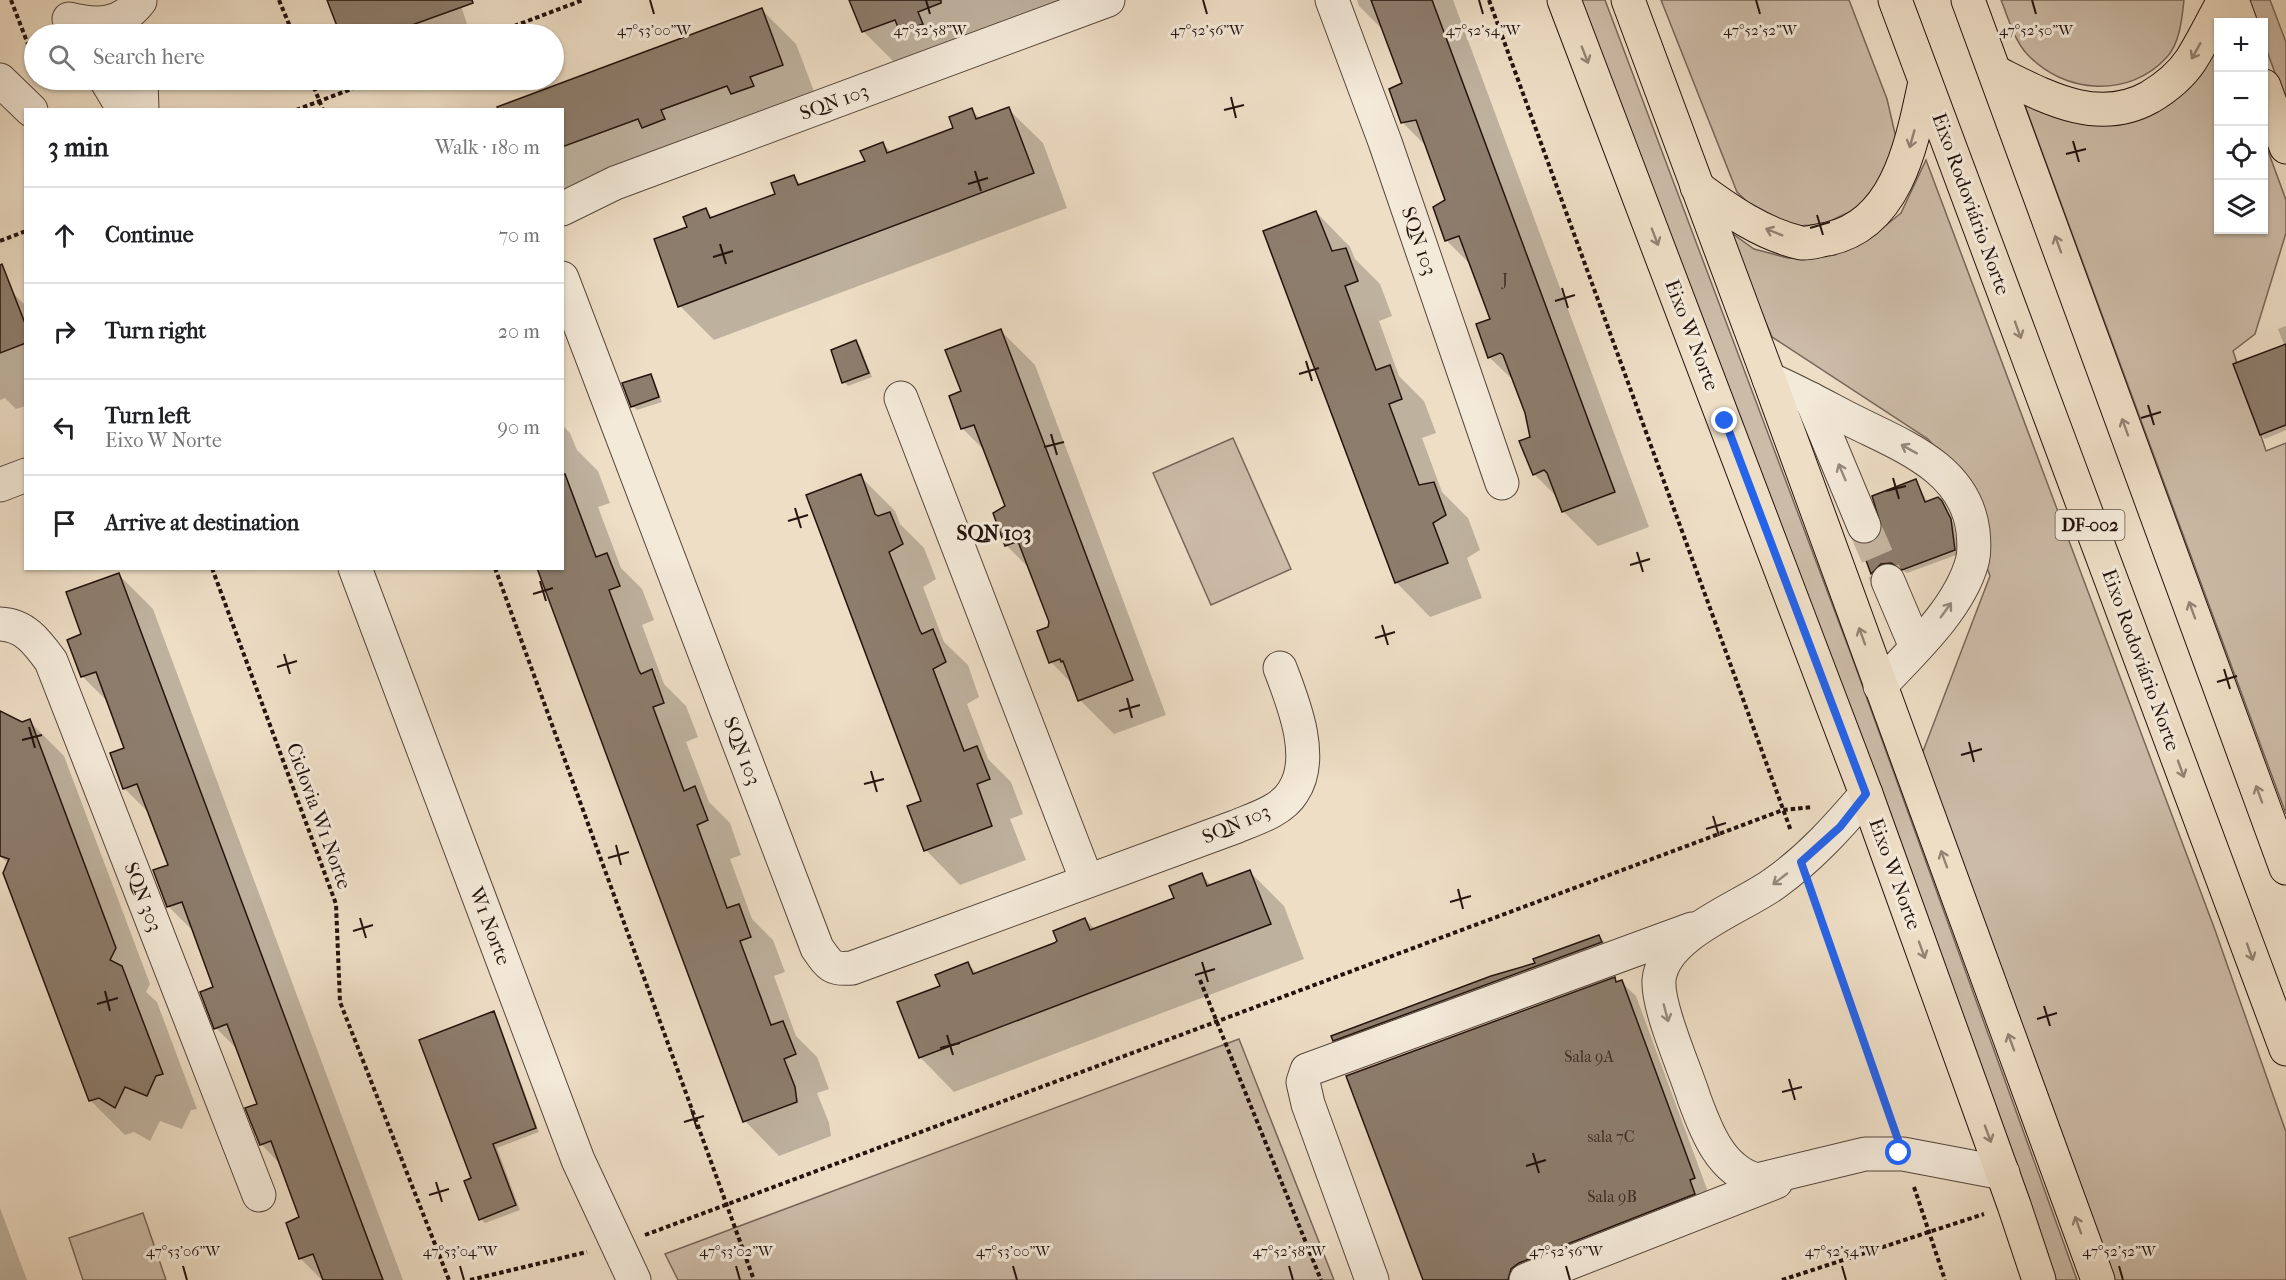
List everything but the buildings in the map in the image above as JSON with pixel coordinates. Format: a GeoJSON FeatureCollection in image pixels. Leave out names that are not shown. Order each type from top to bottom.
{"type":"FeatureCollection","features":[{"type":"Feature","properties":{"kind":"main road","name":"Eixo W Norte"},"geometry":{"type":"LineString","coordinates":[[1564,0],[2003,1173],[2039,1280]]}},
{"type":"Feature","properties":{"kind":"main road"},"geometry":{"type":"LineString","coordinates":[[1628,0],[2098,1280]]}},
{"type":"Feature","properties":{"kind":"main road","name":"Eixo Rodoviário Norte"},"geometry":{"type":"LineString","coordinates":[[1895,0],[2286,1049]]}},
{"type":"Feature","properties":{"kind":"main road","name":"DF-002"},"geometry":{"type":"LineString","coordinates":[[1968,0],[2286,868]]}},
{"type":"Feature","properties":{"kind":"main road"},"geometry":{"type":"LineString","coordinates":[[1995,72],[2044,96],[2083,109],[2105,110],[2135,105],[2164,88],[2190,62],[2224,0]]}},
{"type":"Feature","properties":{"kind":"main road"},"geometry":{"type":"LineString","coordinates":[[2232,0],[2239,18]]}},
{"type":"Feature","properties":{"kind":"main road"},"geometry":{"type":"LineString","coordinates":[[1697,187],[1737,216],[1803,244],[1846,235],[1875,215],[1897,180],[1913,141],[1925,82]]}},
{"type":"Feature","properties":{"kind":"main road"},"geometry":{"type":"LineString","coordinates":[[2268,97],[2286,147]]}},
{"type":"Feature","properties":{"kind":"street"},"geometry":{"type":"LineString","coordinates":[[67,18],[86,23],[111,21],[131,13],[140,0]]}},
{"type":"Feature","properties":{"kind":"street"},"geometry":{"type":"LineString","coordinates":[[140,0],[141,24]]}},
{"type":"Feature","properties":{"kind":"street","name":"SQN 103"},"geometry":{"type":"LineString","coordinates":[[564,208],[615,183],[1108,0]]}},
{"type":"Feature","properties":{"kind":"street","name":"SQN 103"},"geometry":{"type":"LineString","coordinates":[[1332,0],[1385,142],[1502,483]]}},
{"type":"Feature","properties":{"kind":"street"},"geometry":{"type":"LineString","coordinates":[[0,80],[29,108]]}},
{"type":"Feature","properties":{"kind":"street"},"geometry":{"type":"LineString","coordinates":[[112,90],[123,108]]}},
{"type":"Feature","properties":{"kind":"street"},"geometry":{"type":"LineString","coordinates":[[141,90],[142,108]]}},
{"type":"Feature","properties":{"kind":"street","name":"SQN 103"},"geometry":{"type":"LineString","coordinates":[[564,283],[817,948],[828,963],[837,970],[852,968],[1235,828],[1273,810],[1293,793],[1302,768],[1299,719],[1280,668]]}},
{"type":"Feature","properties":{"kind":"street"},"geometry":{"type":"LineString","coordinates":[[1769,379],[1915,451],[1950,479],[1971,517],[1975,545],[1972,563],[1951,603],[1881,687]]}},
{"type":"Feature","properties":{"kind":"street"},"geometry":{"type":"LineString","coordinates":[[901,398],[1087,881]]}},
{"type":"Feature","properties":{"kind":"street"},"geometry":{"type":"LineString","coordinates":[[1811,399],[1864,526]]}},
{"type":"Feature","properties":{"kind":"street"},"geometry":{"type":"LineString","coordinates":[[0,484],[24,476]]}},
{"type":"Feature","properties":{"kind":"street","name":"W1 Norte"},"geometry":{"type":"LineString","coordinates":[[356,570],[578,1160],[634,1280]]}},
{"type":"Feature","properties":{"kind":"street"},"geometry":{"type":"LineString","coordinates":[[1888,581],[1916,647]]}},
{"type":"Feature","properties":{"kind":"street","name":"SQN 303"},"geometry":{"type":"LineString","coordinates":[[0,624],[13,625],[34,637],[51,661],[259,1195]]}},
{"type":"Feature","properties":{"kind":"street"},"geometry":{"type":"LineString","coordinates":[[1862,799],[1840,827],[1801,862],[1774,884],[1710,922],[1680,943],[1665,962],[1659,980],[1665,1011],[1700,1113],[1725,1161],[1741,1176],[1757,1180],[1865,1154],[1903,1154],[2003,1173]]}},
{"type":"Feature","properties":{"kind":"street"},"geometry":{"type":"LineString","coordinates":[[1372,1280],[1308,1104],[1303,1082],[1307,1070],[1710,922]]}},
{"type":"Feature","properties":{"kind":"street"},"geometry":{"type":"LineString","coordinates":[[1526,1280],[1810,1169]]}},
{"type":"Feature","properties":{"kind":"path"},"geometry":{"type":"LineString","coordinates":[[11,0],[24,34]]}},
{"type":"Feature","properties":{"kind":"path"},"geometry":{"type":"LineString","coordinates":[[279,0],[288,24]]}},
{"type":"Feature","properties":{"kind":"path"},"geometry":{"type":"LineString","coordinates":[[519,24],[583,0]]}},
{"type":"Feature","properties":{"kind":"path"},"geometry":{"type":"LineString","coordinates":[[1489,0],[1783,810],[1945,1280]]}},
{"type":"Feature","properties":{"kind":"path"},"geometry":{"type":"LineString","coordinates":[[315,90],[321,108]]}},
{"type":"Feature","properties":{"kind":"path"},"geometry":{"type":"LineString","coordinates":[[301,108],[348,90]]}},
{"type":"Feature","properties":{"kind":"path"},"geometry":{"type":"LineString","coordinates":[[0,241],[24,232]]}},
{"type":"Feature","properties":{"kind":"path","name":"Ciclovia W1 Norte"},"geometry":{"type":"LineString","coordinates":[[213,570],[336,904],[340,1002],[449,1280]]}},
{"type":"Feature","properties":{"kind":"path"},"geometry":{"type":"LineString","coordinates":[[496,570],[754,1280]]}},
{"type":"Feature","properties":{"kind":"path"},"geometry":{"type":"LineString","coordinates":[[470,1280],[618,1245],[1783,810],[1862,799]]}},
{"type":"Feature","properties":{"kind":"path"},"geometry":{"type":"LineString","coordinates":[[1200,980],[1321,1280]]}},
{"type":"Feature","properties":{"kind":"path"},"geometry":{"type":"LineString","coordinates":[[1782,1280],[1929,1230],[2014,1205]]}},
{"type":"Feature","properties":{"kind":"shaded area"},"geometry":{"type":"Polygon","coordinates":[[[1581,0],[1605,0],[1852,657],[2077,1280],[2054,1280],[1581,0]]]}},
{"type":"Feature","properties":{"kind":"shaded area"},"geometry":{"type":"Polygon","coordinates":[[[1661,0],[1849,0],[1887,99],[1896,138],[1886,173],[1862,206],[1824,224],[1799,226],[1760,214],[1737,192],[1661,0]]]}},
{"type":"Feature","properties":{"kind":"shaded area"},"geometry":{"type":"Polygon","coordinates":[[[2001,0],[2184,0],[2178,38],[2167,57],[2152,71],[2134,80],[2116,85],[2097,86],[2078,84],[2059,77],[2042,67],[2027,54],[2015,35],[2001,0]]]}},
{"type":"Feature","properties":{"kind":"shaded area"},"geometry":{"type":"Polygon","coordinates":[[[2248,0],[2270,0],[2286,42],[2286,103],[2268,54],[2268,18],[2255,18],[2248,0]]]}},
{"type":"Feature","properties":{"kind":"shaded area"},"geometry":{"type":"Polygon","coordinates":[[[2214,26],[2214,234],[2268,234],[2268,151],[2286,200],[2286,233],[2255,334],[2233,351],[2266,451],[2286,443],[2286,814],[2020,92],[2111,118],[2214,26]]]}},
{"type":"Feature","properties":{"kind":"shaded area"},"geometry":{"type":"Polygon","coordinates":[[[1926,160],[2215,930],[2286,1132],[2286,1280],[2101,1280],[1922,754],[1990,576],[1949,463],[1928,439],[1772,337],[1726,229],[1754,249],[1788,258],[1810,259],[1835,254],[1871,237],[1901,213],[1926,160]]]}},
{"type":"Feature","properties":{"kind":"shaded area"},"geometry":{"type":"Polygon","coordinates":[[[1233,438],[1291,569],[1211,605],[1153,473],[1233,438]]]}},
{"type":"Feature","properties":{"kind":"shaded area"},"geometry":{"type":"Polygon","coordinates":[[[1239,1039],[1334,1280],[678,1280],[665,1254],[1239,1039]]]}},
{"type":"Feature","properties":{"kind":"shaded area"},"geometry":{"type":"Polygon","coordinates":[[[143,1213],[166,1280],[83,1280],[69,1238],[143,1213]]]}},
{"type":"Feature","properties":{"kind":"tunnel"},"geometry":{"type":"LineString","coordinates":[[1864,526],[1888,581]]}},
{"type":"Feature","properties":{"kind":"district","name":"SQN 103"},"geometry":{"type":"Point","coordinates":[994,533]}},
{"type":"Feature","properties":{"kind":"route"},"geometry":{"type":"LineString","coordinates":[[1725,421],[1866,794],[1840,827],[1801,862],[1903,1154],[1899,1153]]}}]}
